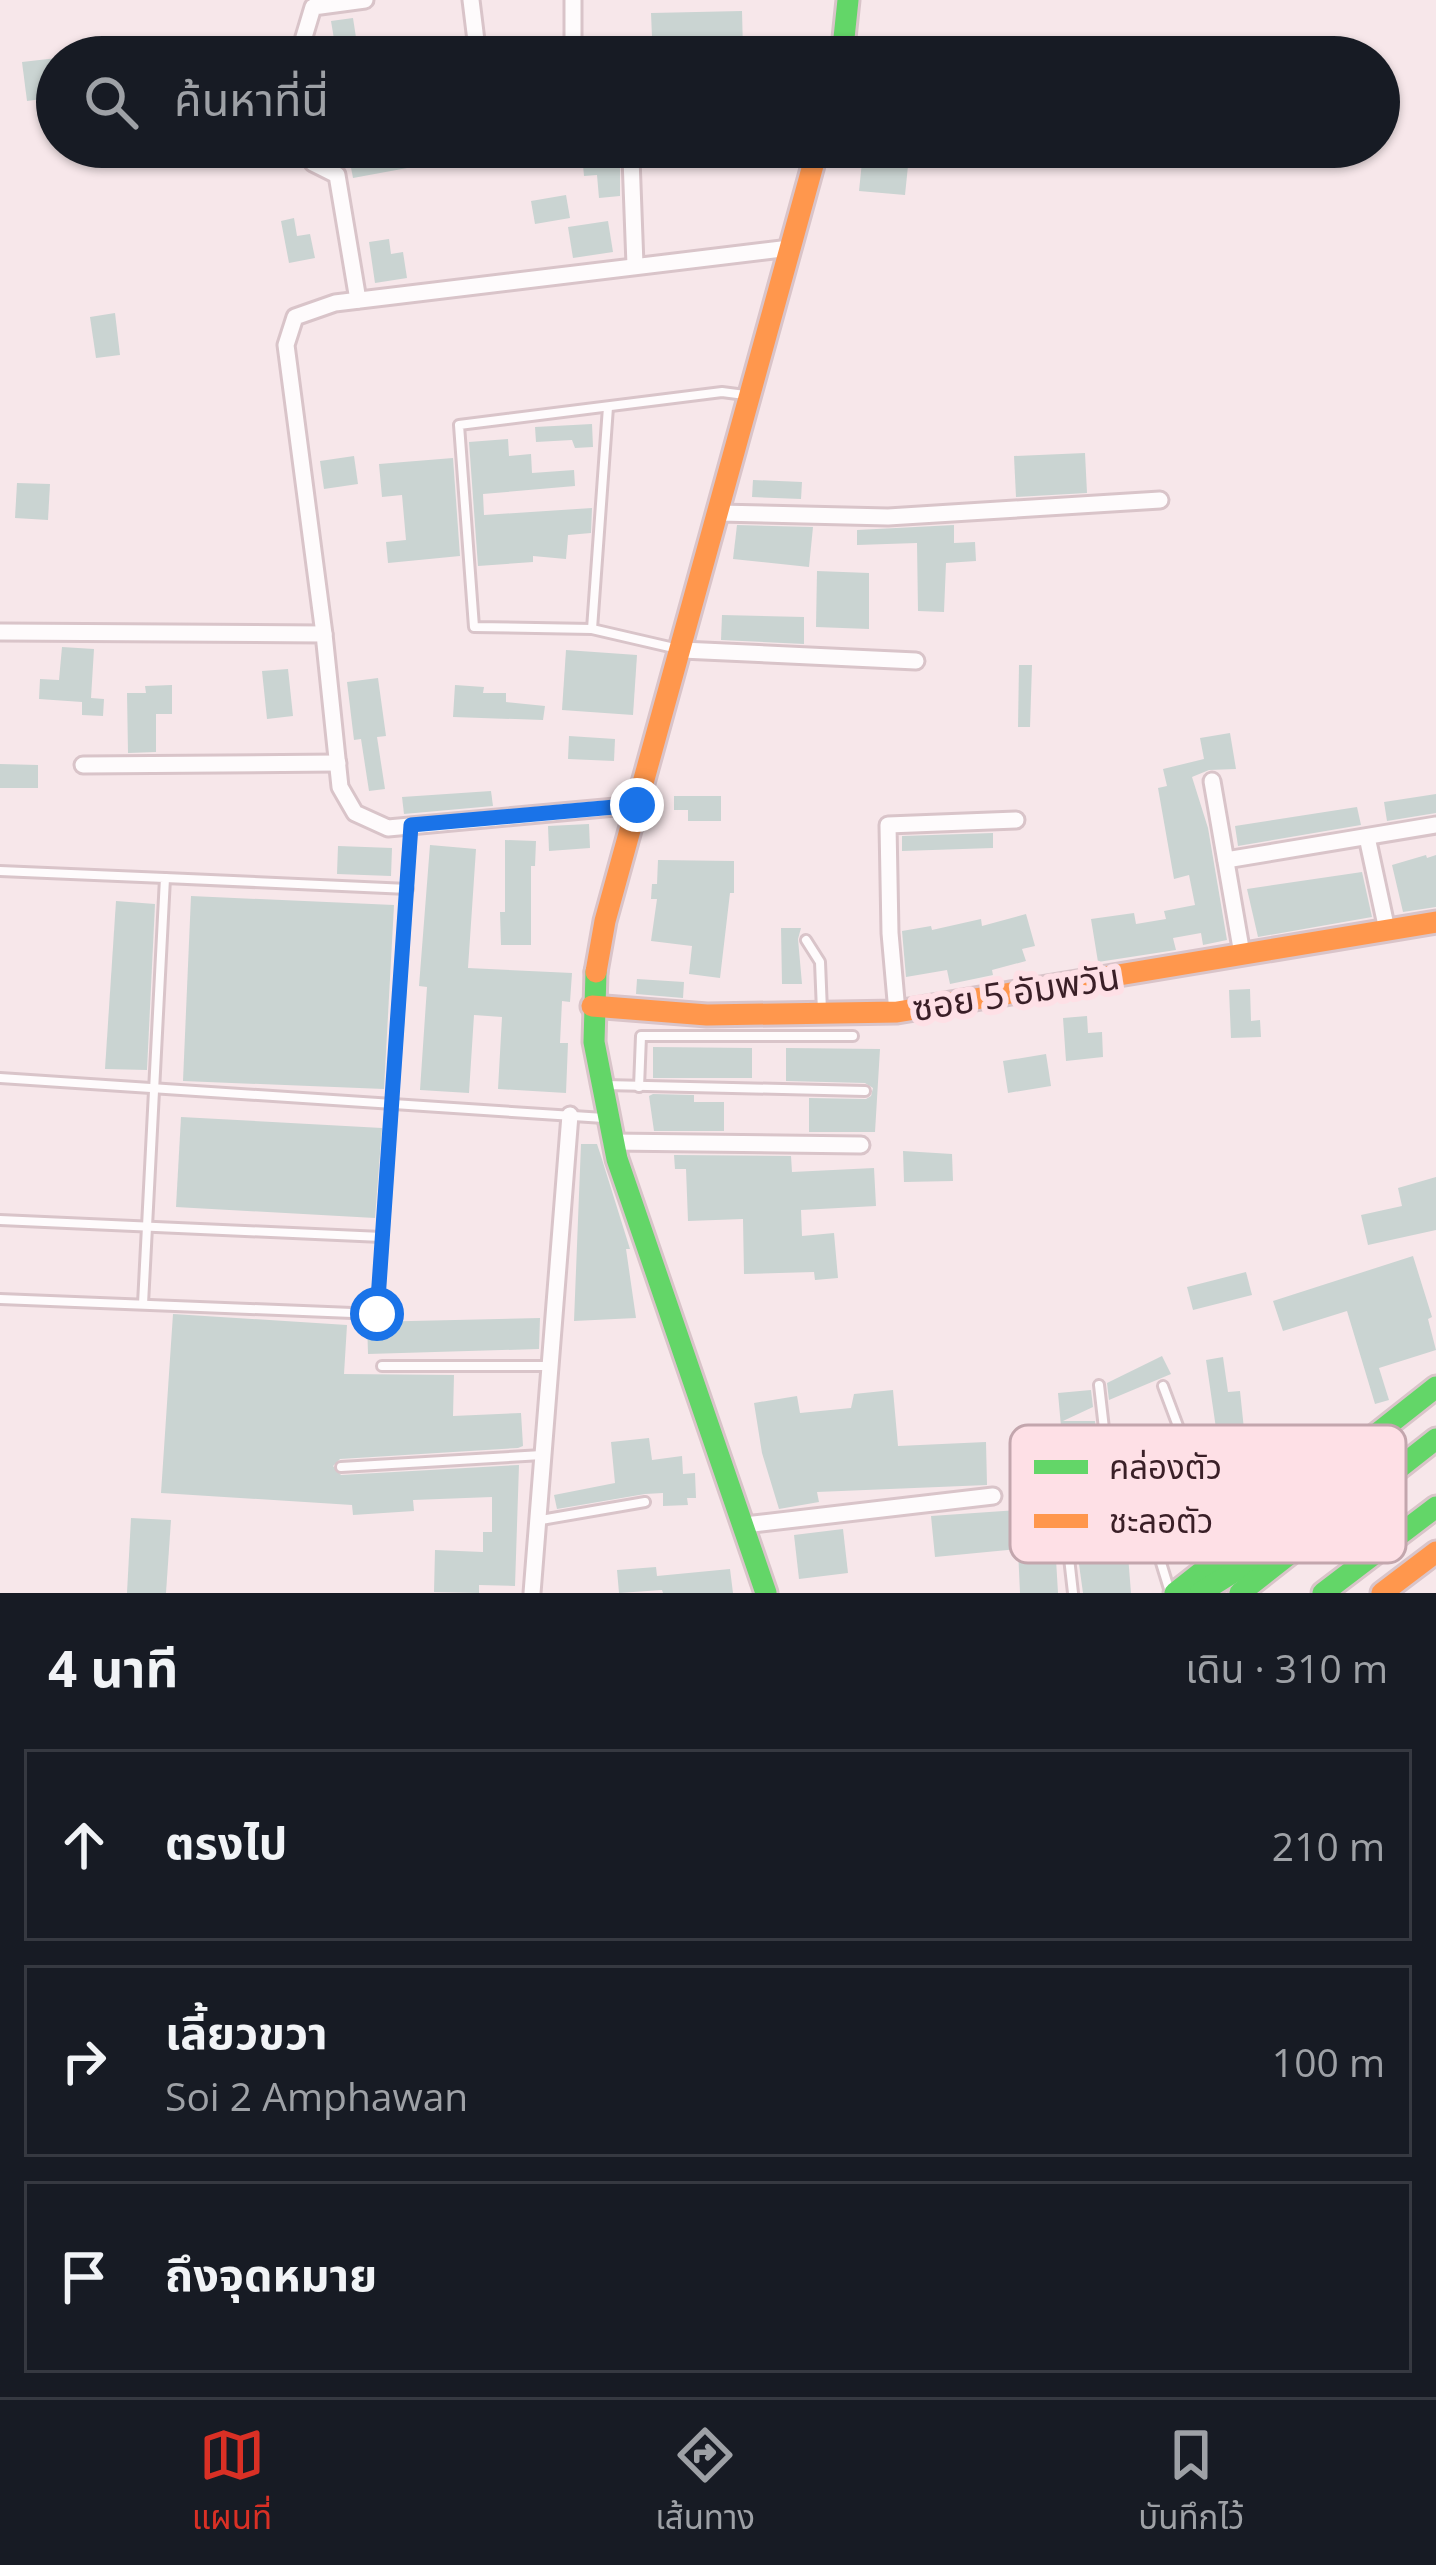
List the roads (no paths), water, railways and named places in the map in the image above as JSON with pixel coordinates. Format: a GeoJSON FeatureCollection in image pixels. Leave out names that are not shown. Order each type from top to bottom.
{"type":"FeatureCollection","features":[{"type":"Feature","properties":{"kind":"street"},"geometry":{"type":"LineString","coordinates":[[304,36],[313,4],[365,0]]}},
{"type":"Feature","properties":{"kind":"street"},"geometry":{"type":"LineString","coordinates":[[471,0],[475,36]]}},
{"type":"Feature","properties":{"kind":"street"},"geometry":{"type":"LineString","coordinates":[[573,0],[573,36]]}},
{"type":"Feature","properties":{"kind":"street"},"geometry":{"type":"LineString","coordinates":[[844,36],[848,0]]}},
{"type":"Feature","properties":{"kind":"street"},"geometry":{"type":"LineString","coordinates":[[323,168],[337,175],[358,300]]}},
{"type":"Feature","properties":{"kind":"street"},"geometry":{"type":"LineString","coordinates":[[631,168],[634,265]]}},
{"type":"Feature","properties":{"kind":"street"},"geometry":{"type":"LineString","coordinates":[[766,1593],[682,1360],[611,1142],[598,1084],[592,1006],[605,921],[812,168]]}},
{"type":"Feature","properties":{"kind":"street"},"geometry":{"type":"LineString","coordinates":[[637,805],[388,828],[355,813],[340,787],[286,345],[295,317],[335,303],[790,248]]}},
{"type":"Feature","properties":{"kind":"street"},"geometry":{"type":"LineString","coordinates":[[718,513],[888,517],[1160,500]]}},
{"type":"Feature","properties":{"kind":"street"},"geometry":{"type":"LineString","coordinates":[[0,632],[324,634]]}},
{"type":"Feature","properties":{"kind":"street"},"geometry":{"type":"LineString","coordinates":[[682,650],[916,661]]}},
{"type":"Feature","properties":{"kind":"street"},"geometry":{"type":"LineString","coordinates":[[83,765],[338,764]]}},
{"type":"Feature","properties":{"kind":"street"},"geometry":{"type":"LineString","coordinates":[[1212,782],[1242,954]]}},
{"type":"Feature","properties":{"kind":"street"},"geometry":{"type":"LineString","coordinates":[[897,1012],[890,933],[889,825],[1016,820]]}},
{"type":"Feature","properties":{"kind":"street"},"geometry":{"type":"LineString","coordinates":[[1226,860],[1436,825]]}},
{"type":"Feature","properties":{"kind":"street"},"geometry":{"type":"LineString","coordinates":[[1366,837],[1387,930]]}},
{"type":"Feature","properties":{"kind":"street","name":"ซอย 5 อัมพวัน"},"geometry":{"type":"LineString","coordinates":[[592,1006],[707,1015],[897,1012],[1436,922]]}},
{"type":"Feature","properties":{"kind":"street"},"geometry":{"type":"LineString","coordinates":[[532,1593],[570,1114]]}},
{"type":"Feature","properties":{"kind":"street"},"geometry":{"type":"LineString","coordinates":[[611,1142],[861,1145]]}},
{"type":"Feature","properties":{"kind":"street"},"geometry":{"type":"LineString","coordinates":[[1389,1425],[1436,1388]]}},
{"type":"Feature","properties":{"kind":"street"},"geometry":{"type":"LineString","coordinates":[[1406,1462],[1436,1439]]}},
{"type":"Feature","properties":{"kind":"street"},"geometry":{"type":"LineString","coordinates":[[745,1525],[993,1496]]}},
{"type":"Feature","properties":{"kind":"street"},"geometry":{"type":"LineString","coordinates":[[1406,1531],[1436,1508]]}},
{"type":"Feature","properties":{"kind":"street"},"geometry":{"type":"LineString","coordinates":[[1382,1593],[1436,1552]]}},
{"type":"Feature","properties":{"kind":"street"},"geometry":{"type":"LineString","coordinates":[[1173,1593],[1212,1563]]}},
{"type":"Feature","properties":{"kind":"street"},"geometry":{"type":"LineString","coordinates":[[1200,1593],[1247,1563]]}},
{"type":"Feature","properties":{"kind":"street"},"geometry":{"type":"LineString","coordinates":[[1240,1593],[1278,1563]]}},
{"type":"Feature","properties":{"kind":"street"},"geometry":{"type":"LineString","coordinates":[[1323,1593],[1363,1563]]}},
{"type":"Feature","properties":{"kind":"lane"},"geometry":{"type":"LineString","coordinates":[[682,650],[592,629],[474,627],[459,425],[722,392],[750,396]]}},
{"type":"Feature","properties":{"kind":"lane"},"geometry":{"type":"LineString","coordinates":[[592,629],[608,407]]}},
{"type":"Feature","properties":{"kind":"lane"},"geometry":{"type":"LineString","coordinates":[[0,1299],[377,1314],[411,825]]}},
{"type":"Feature","properties":{"kind":"lane"},"geometry":{"type":"LineString","coordinates":[[0,872],[408,890]]}},
{"type":"Feature","properties":{"kind":"lane"},"geometry":{"type":"LineString","coordinates":[[143,1304],[166,878]]}},
{"type":"Feature","properties":{"kind":"lane"},"geometry":{"type":"LineString","coordinates":[[806,940],[820,962],[822,1013]]}},
{"type":"Feature","properties":{"kind":"lane"},"geometry":{"type":"LineString","coordinates":[[639,1088],[641,1036],[853,1036]]}},
{"type":"Feature","properties":{"kind":"lane"},"geometry":{"type":"LineString","coordinates":[[0,1078],[605,1118]]}},
{"type":"Feature","properties":{"kind":"lane"},"geometry":{"type":"LineString","coordinates":[[598,1084],[865,1091]]}},
{"type":"Feature","properties":{"kind":"lane"},"geometry":{"type":"LineString","coordinates":[[0,1220],[383,1237]]}},
{"type":"Feature","properties":{"kind":"lane"},"geometry":{"type":"LineString","coordinates":[[382,1366],[551,1366]]}},
{"type":"Feature","properties":{"kind":"lane"},"geometry":{"type":"LineString","coordinates":[[1099,1385],[1104,1425]]}},
{"type":"Feature","properties":{"kind":"lane"},"geometry":{"type":"LineString","coordinates":[[1163,1386],[1178,1425]]}},
{"type":"Feature","properties":{"kind":"lane"},"geometry":{"type":"LineString","coordinates":[[341,1467],[544,1455]]}},
{"type":"Feature","properties":{"kind":"lane"},"geometry":{"type":"LineString","coordinates":[[541,1520],[644,1502]]}},
{"type":"Feature","properties":{"kind":"lane"},"geometry":{"type":"LineString","coordinates":[[1070,1563],[1073,1593]]}},
{"type":"Feature","properties":{"kind":"lane"},"geometry":{"type":"LineString","coordinates":[[1163,1563],[1173,1593]]}}]}
